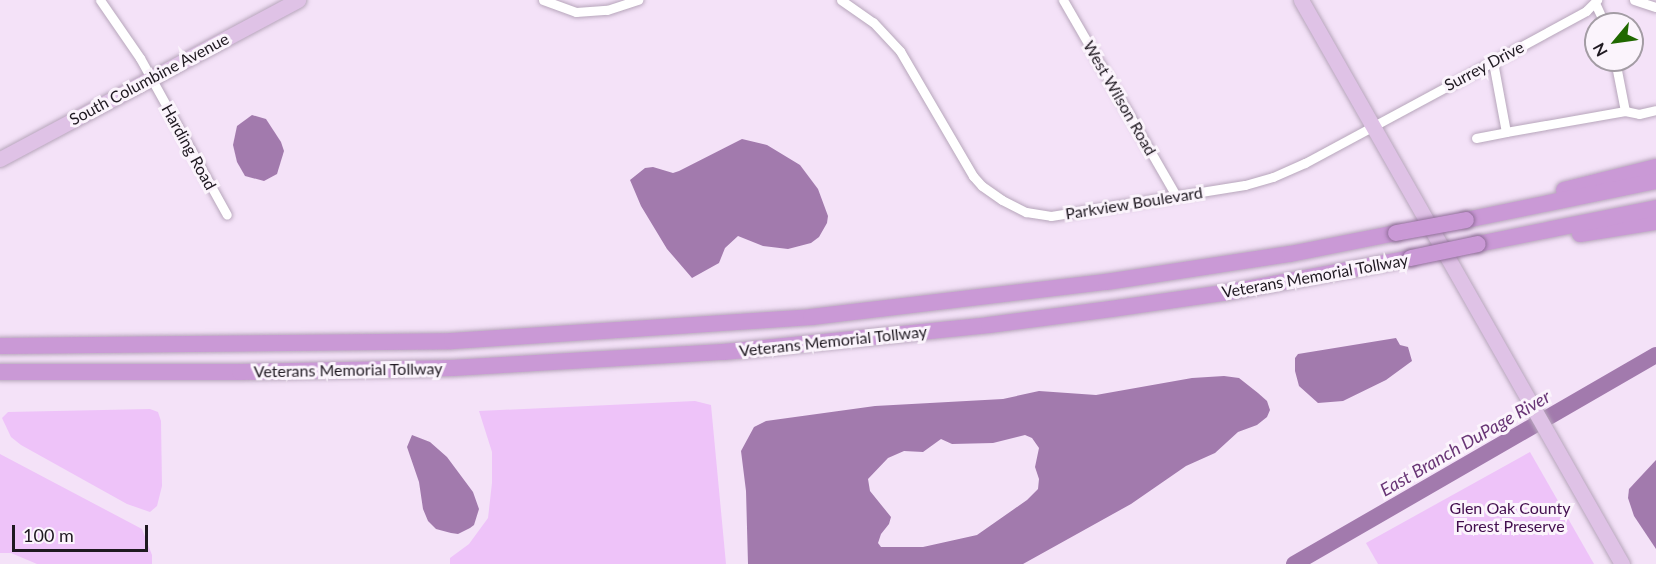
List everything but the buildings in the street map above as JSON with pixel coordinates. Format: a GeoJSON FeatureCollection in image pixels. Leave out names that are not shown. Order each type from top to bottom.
{"type":"FeatureCollection","features":[{"type":"Feature","properties":{"kind":"highway"},"geometry":{"type":"LineString","coordinates":[[1471,219],[1496,206],[1656,168]]}},
{"type":"Feature","properties":{"kind":"highway","name":"Veterans Memorial Tollway"},"geometry":{"type":"LineString","coordinates":[[0,346],[452,341],[811,317],[1106,282],[1290,254],[1656,181]]}},
{"type":"Feature","properties":{"kind":"highway","name":"Veterans Memorial Tollway"},"geometry":{"type":"LineString","coordinates":[[0,372],[240,372],[452,368],[735,351],[989,325],[1224,293],[1656,208]]}},
{"type":"Feature","properties":{"kind":"highway"},"geometry":{"type":"LineString","coordinates":[[1517,236],[1548,238],[1656,222]]}},
{"type":"Feature","properties":{"kind":"main road"},"geometry":{"type":"LineString","coordinates":[[1301,0],[1622,564]]}},
{"type":"Feature","properties":{"kind":"main road","name":"South Columbine Avenue"},"geometry":{"type":"LineString","coordinates":[[0,159],[295,1]]}},
{"type":"Feature","properties":{"kind":"street","name":"Harding Road"},"geometry":{"type":"LineString","coordinates":[[100,0],[152,78],[227,215]]}},
{"type":"Feature","properties":{"kind":"street"},"geometry":{"type":"LineString","coordinates":[[543,0],[576,12],[607,10],[638,0]]}},
{"type":"Feature","properties":{"kind":"street","name":"Parkview Boulevard"},"geometry":{"type":"LineString","coordinates":[[841,0],[873,22],[900,51],[973,176],[1002,200],[1026,212],[1051,216],[1245,185],[1273,177],[1372,126]]}},
{"type":"Feature","properties":{"kind":"street","name":"West Wilson Road"},"geometry":{"type":"LineString","coordinates":[[1063,0],[1176,196]]}},
{"type":"Feature","properties":{"kind":"street"},"geometry":{"type":"LineString","coordinates":[[1634,0],[1656,7]]}},
{"type":"Feature","properties":{"kind":"street","name":"Surrey Drive"},"geometry":{"type":"LineString","coordinates":[[1372,126],[1586,11],[1596,2]]}},
{"type":"Feature","properties":{"kind":"street"},"geometry":{"type":"LineString","coordinates":[[1493,62],[1506,132]]}},
{"type":"Feature","properties":{"kind":"street"},"geometry":{"type":"LineString","coordinates":[[1617,72],[1625,111]]}},
{"type":"Feature","properties":{"kind":"street"},"geometry":{"type":"LineString","coordinates":[[1476,138],[1625,111],[1639,114],[1656,110]]}},
{"type":"Feature","properties":{"kind":"green space"},"geometry":{"type":"Polygon","coordinates":[[[695,401],[711,405],[726,564],[450,564],[450,558],[469,544],[488,518],[492,483],[492,452],[479,411],[695,401]]]}},
{"type":"Feature","properties":{"kind":"green space"},"geometry":{"type":"Polygon","coordinates":[[[150,409],[158,412],[161,421],[162,486],[157,506],[150,512],[127,504],[21,445],[11,437],[2,418],[8,412],[150,409]]]}},
{"type":"Feature","properties":{"kind":"green space","name":"Glen Oak County Forest Preserve"},"geometry":{"type":"Polygon","coordinates":[[[1530,452],[1594,564],[1378,564],[1366,543],[1530,452]]]}},
{"type":"Feature","properties":{"kind":"green space"},"geometry":{"type":"Polygon","coordinates":[[[0,454],[142,529],[152,555],[152,564],[37,564],[11,553],[0,553],[0,454]]]}},
{"type":"Feature","properties":{"kind":"shaded area"},"geometry":{"type":"Polygon","coordinates":[[[252,115],[266,119],[284,151],[277,174],[264,181],[245,176],[237,162],[233,145],[237,126],[252,115]]]}},
{"type":"Feature","properties":{"kind":"shaded area"},"geometry":{"type":"Polygon","coordinates":[[[742,139],[767,145],[800,165],[818,189],[828,216],[827,223],[819,237],[811,243],[788,249],[763,246],[738,236],[725,248],[719,263],[692,278],[667,249],[641,206],[630,180],[645,168],[653,167],[673,173],[679,171],[742,139]]]}},
{"type":"Feature","properties":{"kind":"shaded area"},"geometry":{"type":"Polygon","coordinates":[[[1396,338],[1400,345],[1408,347],[1412,361],[1386,380],[1343,401],[1318,403],[1299,386],[1295,371],[1295,358],[1298,354],[1396,338]]]}},
{"type":"Feature","properties":{"kind":"shaded area"},"geometry":{"type":"Polygon","coordinates":[[[1224,376],[1239,378],[1267,401],[1270,410],[1267,417],[1257,425],[1238,432],[1215,453],[1186,466],[1131,504],[1023,564],[748,564],[746,491],[741,451],[754,427],[766,421],[875,406],[1003,399],[1039,391],[1096,395],[1192,378],[1224,376]],[[1025,435],[993,443],[952,444],[941,439],[923,452],[904,451],[888,458],[868,479],[870,491],[891,517],[878,543],[881,547],[923,547],[977,535],[1027,500],[1038,489],[1039,479],[1035,467],[1039,448],[1032,438],[1025,435]]]}},
{"type":"Feature","properties":{"kind":"shaded area"},"geometry":{"type":"Polygon","coordinates":[[[412,435],[430,442],[447,457],[473,492],[479,509],[474,525],[470,528],[458,534],[451,533],[436,529],[428,521],[423,509],[419,482],[407,447],[412,435]]]}},
{"type":"Feature","properties":{"kind":"shaded area"},"geometry":{"type":"Polygon","coordinates":[[[1656,460],[1656,549],[1634,516],[1628,498],[1629,489],[1656,460]]]}},
{"type":"Feature","properties":{"kind":"waterway","name":"East Branch DuPage River"},"geometry":{"type":"LineString","coordinates":[[1294,564],[1656,355]]}}]}
